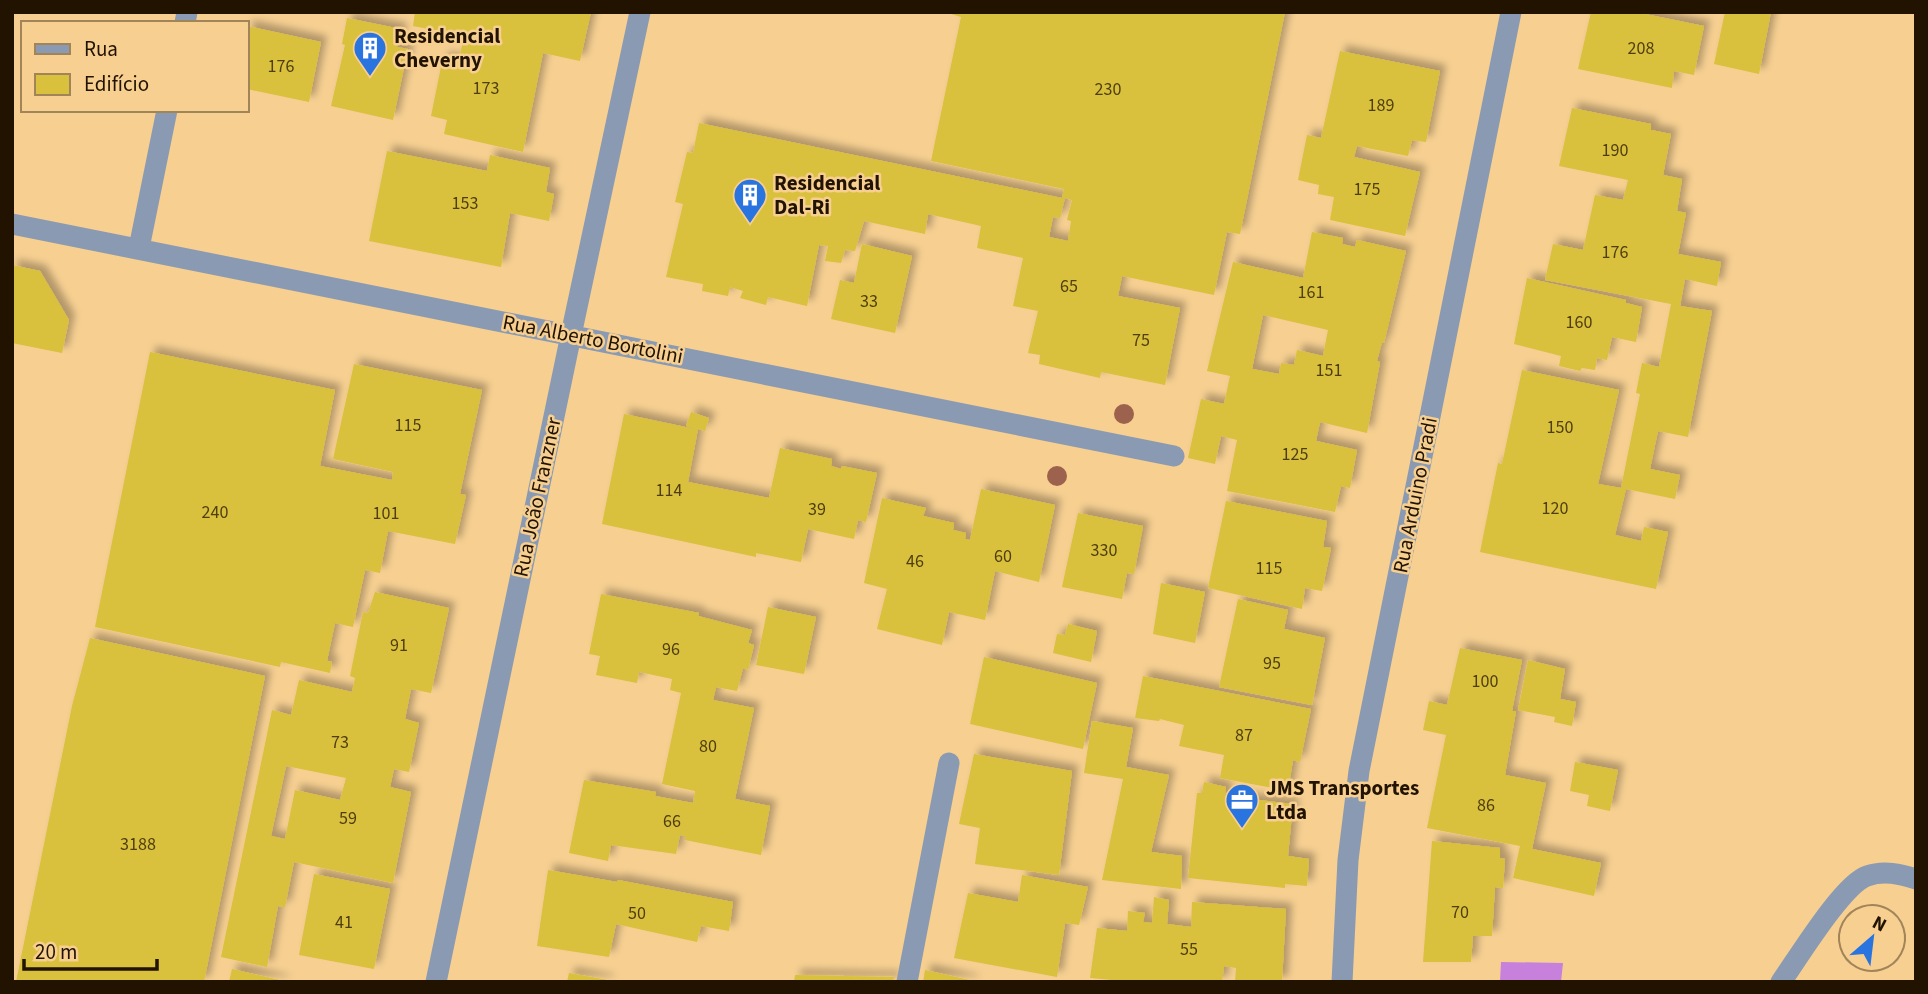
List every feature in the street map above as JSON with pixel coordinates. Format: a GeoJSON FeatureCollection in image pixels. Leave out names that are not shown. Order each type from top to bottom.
{"type":"FeatureCollection","features":[{"type":"Feature","properties":{"kind":"street","name":"Rua João Franzner"},"geometry":{"type":"LineString","coordinates":[[436,982],[640,12]]}},
{"type":"Feature","properties":{"kind":"street","name":"Rua Arduino Pradi"},"geometry":{"type":"LineString","coordinates":[[1342,982],[1348,860],[1359,771],[1511,12]]}},
{"type":"Feature","properties":{"kind":"street"},"geometry":{"type":"LineString","coordinates":[[139,248],[167,112]]}},
{"type":"Feature","properties":{"kind":"street","name":"Rua Alberto Bortolini"},"geometry":{"type":"LineString","coordinates":[[12,224],[1174,456]]}},
{"type":"Feature","properties":{"kind":"street"},"geometry":{"type":"LineString","coordinates":[[907,982],[949,763]]}},
{"type":"Feature","properties":{"kind":"street"},"geometry":{"type":"LineString","coordinates":[[1781,982],[1842,895],[1866,876],[1894,873],[1916,879]]}},
{"type":"Feature","properties":{"kind":"shaded area"},"geometry":{"type":"Polygon","coordinates":[[[1501,962],[1563,963],[1561,982],[1500,982],[1501,962]]]}},
{"type":"Feature","properties":{"kind":"building"},"geometry":{"type":"Polygon","coordinates":[[[415,12],[591,12],[580,61],[543,53],[523,152],[444,134],[447,120],[431,116],[443,57],[459,60],[464,36],[413,26],[415,12]]]}},
{"type":"Feature","properties":{"kind":"building"},"geometry":{"type":"Polygon","coordinates":[[[945,12],[1285,12],[1240,234],[1227,232],[1214,295],[1122,276],[1118,296],[1180,308],[1165,385],[1101,372],[1100,378],[1039,364],[1040,355],[1028,353],[1038,311],[1013,306],[1023,258],[977,248],[981,226],[928,214],[925,234],[864,221],[855,251],[845,250],[841,263],[825,261],[828,246],[819,245],[807,306],[768,297],[766,305],[740,298],[743,291],[730,287],[728,296],[702,291],[703,284],[666,277],[683,204],[675,202],[687,152],[693,153],[699,123],[1062,198],[1064,189],[931,161],[961,17],[945,12]],[[1065,198],[1060,218],[1053,217],[1049,237],[1068,241],[1071,221],[1067,220],[1072,200],[1065,198]]]}},
{"type":"Feature","properties":{"kind":"building"},"geometry":{"type":"Polygon","coordinates":[[[1591,12],[1635,12],[1704,26],[1694,75],[1674,71],[1672,88],[1578,69],[1591,12]]]}},
{"type":"Feature","properties":{"kind":"building"},"geometry":{"type":"Polygon","coordinates":[[[1725,12],[1771,12],[1759,74],[1714,64],[1725,12]]]}},
{"type":"Feature","properties":{"kind":"building","name":"Residencial Cheverny"},"geometry":{"type":"Polygon","coordinates":[[[347,18],[401,29],[397,47],[408,49],[393,120],[331,106],[345,45],[342,44],[347,18]]]}},
{"type":"Feature","properties":{"kind":"building"},"geometry":{"type":"Polygon","coordinates":[[[248,26],[321,42],[309,102],[248,89],[248,26]]]}},
{"type":"Feature","properties":{"kind":"building"},"geometry":{"type":"Polygon","coordinates":[[[1340,51],[1440,71],[1426,142],[1412,140],[1408,156],[1357,146],[1354,157],[1420,172],[1405,236],[1330,220],[1334,197],[1318,194],[1319,185],[1298,180],[1307,135],[1321,138],[1340,51]]]}},
{"type":"Feature","properties":{"kind":"building"},"geometry":{"type":"Polygon","coordinates":[[[1572,108],[1651,124],[1651,130],[1671,134],[1663,175],[1682,179],[1677,211],[1686,213],[1678,254],[1721,262],[1717,286],[1685,279],[1680,306],[1712,311],[1688,437],[1658,431],[1650,469],[1680,475],[1675,499],[1626,489],[1615,535],[1641,541],[1644,527],[1668,532],[1656,589],[1480,552],[1498,463],[1502,464],[1522,370],[1619,390],[1598,484],[1621,488],[1640,394],[1636,393],[1642,363],[1659,367],[1671,304],[1545,280],[1553,244],[1583,250],[1595,195],[1623,200],[1628,180],[1559,166],[1572,108]]]}},
{"type":"Feature","properties":{"kind":"building"},"geometry":{"type":"Polygon","coordinates":[[[387,151],[487,171],[490,155],[550,168],[546,192],[554,194],[549,221],[510,213],[501,267],[369,241],[387,151]]]}},
{"type":"Feature","properties":{"kind":"building"},"geometry":{"type":"Polygon","coordinates":[[[1312,232],[1343,238],[1342,244],[1355,247],[1357,240],[1406,251],[1384,343],[1382,342],[1377,361],[1380,362],[1367,433],[1320,422],[1316,441],[1357,450],[1350,488],[1341,486],[1335,512],[1227,491],[1237,440],[1221,436],[1215,464],[1188,458],[1201,399],[1224,404],[1230,376],[1207,371],[1233,262],[1303,278],[1312,232]],[[1263,315],[1252,369],[1279,374],[1281,363],[1294,365],[1297,350],[1323,356],[1328,330],[1263,315]]]}},
{"type":"Feature","properties":{"kind":"building"},"geometry":{"type":"Polygon","coordinates":[[[862,244],[912,256],[895,333],[831,319],[840,280],[854,283],[862,244]]]}},
{"type":"Feature","properties":{"kind":"building"},"geometry":{"type":"Polygon","coordinates":[[[12,265],[40,271],[69,320],[62,353],[12,343],[12,265]]]}},
{"type":"Feature","properties":{"kind":"building"},"geometry":{"type":"Polygon","coordinates":[[[1527,278],[1626,300],[1626,303],[1642,307],[1636,342],[1612,337],[1607,360],[1597,358],[1595,370],[1582,368],[1580,371],[1559,366],[1561,356],[1514,344],[1527,278]]]}},
{"type":"Feature","properties":{"kind":"building"},"geometry":{"type":"Polygon","coordinates":[[[150,352],[335,390],[320,466],[392,480],[393,472],[333,459],[354,364],[482,390],[460,494],[466,495],[455,544],[388,531],[380,573],[365,570],[353,627],[335,623],[327,661],[332,662],[330,673],[281,662],[280,667],[95,627],[150,352]]]}},
{"type":"Feature","properties":{"kind":"building"},"geometry":{"type":"Polygon","coordinates":[[[691,412],[709,418],[705,431],[698,429],[688,482],[769,498],[780,448],[832,459],[831,466],[877,473],[866,522],[858,520],[854,539],[808,529],[801,562],[756,553],[756,557],[602,524],[624,414],[695,429],[686,426],[691,412]]]}},
{"type":"Feature","properties":{"kind":"building"},"geometry":{"type":"Polygon","coordinates":[[[981,489],[1055,505],[1039,582],[995,571],[985,620],[949,612],[942,645],[877,629],[887,589],[864,583],[882,498],[926,508],[923,516],[954,523],[953,530],[966,533],[965,539],[970,540],[981,489]]]}},
{"type":"Feature","properties":{"kind":"building"},"geometry":{"type":"Polygon","coordinates":[[[1226,501],[1327,521],[1323,547],[1331,548],[1322,591],[1305,588],[1302,609],[1208,588],[1226,501]]]}},
{"type":"Feature","properties":{"kind":"building"},"geometry":{"type":"Polygon","coordinates":[[[1078,513],[1143,526],[1134,574],[1127,573],[1122,599],[1062,587],[1078,513]]]}},
{"type":"Feature","properties":{"kind":"building"},"geometry":{"type":"Polygon","coordinates":[[[1161,583],[1205,592],[1195,643],[1153,634],[1161,583]]]}},
{"type":"Feature","properties":{"kind":"building"},"geometry":{"type":"Polygon","coordinates":[[[375,592],[449,608],[431,693],[411,689],[405,719],[419,723],[409,772],[394,769],[390,787],[411,792],[393,883],[294,862],[285,907],[278,906],[267,967],[221,957],[272,710],[291,715],[299,680],[352,692],[355,678],[350,676],[363,612],[368,613],[375,592]],[[286,766],[271,836],[285,839],[295,790],[340,800],[346,778],[286,766]]]}},
{"type":"Feature","properties":{"kind":"building"},"geometry":{"type":"Polygon","coordinates":[[[601,594],[699,613],[698,616],[752,630],[748,643],[754,645],[748,670],[743,668],[737,691],[716,687],[713,700],[754,708],[735,799],[770,806],[761,855],[685,840],[685,836],[680,835],[676,854],[611,845],[608,861],[569,853],[584,780],[656,792],[655,796],[693,803],[695,791],[662,784],[681,693],[670,690],[672,679],[639,672],[637,683],[596,675],[600,656],[589,654],[601,594]]]}},
{"type":"Feature","properties":{"kind":"building"},"geometry":{"type":"Polygon","coordinates":[[[1238,599],[1288,610],[1284,629],[1325,638],[1312,705],[1219,687],[1238,599]]]}},
{"type":"Feature","properties":{"kind":"building"},"geometry":{"type":"Polygon","coordinates":[[[768,607],[816,617],[804,674],[756,665],[768,607]]]}},
{"type":"Feature","properties":{"kind":"building"},"geometry":{"type":"Polygon","coordinates":[[[1068,624],[1097,631],[1091,662],[1053,653],[1057,634],[1065,635],[1068,624]]]}},
{"type":"Feature","properties":{"kind":"building"},"geometry":{"type":"Polygon","coordinates":[[[90,638],[265,676],[204,982],[16,982],[72,706],[90,638]]]}},
{"type":"Feature","properties":{"kind":"building"},"geometry":{"type":"Polygon","coordinates":[[[1460,648],[1522,660],[1512,711],[1516,711],[1505,775],[1546,783],[1532,849],[1601,863],[1594,896],[1513,878],[1520,846],[1427,828],[1446,735],[1423,730],[1429,701],[1447,705],[1460,648]]]}},
{"type":"Feature","properties":{"kind":"building"},"geometry":{"type":"Polygon","coordinates":[[[984,657],[1097,683],[1083,749],[970,724],[984,657]]]}},
{"type":"Feature","properties":{"kind":"building"},"geometry":{"type":"Polygon","coordinates":[[[1528,660],[1565,669],[1560,699],[1576,702],[1572,726],[1554,722],[1555,717],[1518,710],[1528,660]]]}},
{"type":"Feature","properties":{"kind":"building"},"geometry":{"type":"Polygon","coordinates":[[[1143,676],[1311,709],[1300,762],[1293,760],[1288,791],[1220,778],[1224,755],[1179,746],[1184,725],[1160,719],[1135,718],[1143,676]]]}},
{"type":"Feature","properties":{"kind":"building"},"geometry":{"type":"Polygon","coordinates":[[[1092,721],[1133,728],[1126,767],[1169,775],[1151,852],[1182,856],[1181,889],[1102,880],[1123,779],[1084,773],[1092,721]]]}},
{"type":"Feature","properties":{"kind":"building"},"geometry":{"type":"Polygon","coordinates":[[[974,754],[1072,771],[1059,875],[975,864],[980,828],[959,824],[974,754]]]}},
{"type":"Feature","properties":{"kind":"building"},"geometry":{"type":"Polygon","coordinates":[[[1575,762],[1618,770],[1610,811],[1587,806],[1589,795],[1570,791],[1575,762]]]}},
{"type":"Feature","properties":{"kind":"building","name":"JMS Transportes Ltda"},"geometry":{"type":"Polygon","coordinates":[[[1204,782],[1226,787],[1225,796],[1293,804],[1288,856],[1309,859],[1307,886],[1285,884],[1285,888],[1188,878],[1197,793],[1202,793],[1204,782]]]}},
{"type":"Feature","properties":{"kind":"building"},"geometry":{"type":"Polygon","coordinates":[[[1432,841],[1500,848],[1500,858],[1505,859],[1503,888],[1495,887],[1492,936],[1473,936],[1471,962],[1423,962],[1432,841]]]}},
{"type":"Feature","properties":{"kind":"building"},"geometry":{"type":"Polygon","coordinates":[[[548,870],[733,902],[729,931],[701,926],[697,942],[616,924],[609,957],[537,946],[548,870]]]}},
{"type":"Feature","properties":{"kind":"building"},"geometry":{"type":"Polygon","coordinates":[[[314,874],[390,889],[374,969],[299,955],[314,874]]]}},
{"type":"Feature","properties":{"kind":"building"},"geometry":{"type":"Polygon","coordinates":[[[1022,875],[1088,887],[1079,925],[1065,923],[1057,977],[954,958],[968,893],[1018,902],[1022,875]]]}},
{"type":"Feature","properties":{"kind":"building"},"geometry":{"type":"Polygon","coordinates":[[[1154,897],[1169,900],[1167,924],[1191,927],[1192,902],[1286,909],[1282,982],[1235,982],[1236,968],[1224,966],[1222,982],[1134,982],[1090,978],[1097,928],[1127,931],[1128,911],[1145,913],[1143,922],[1152,923],[1154,897]]]}},
{"type":"Feature","properties":{"kind":"building"},"geometry":{"type":"Polygon","coordinates":[[[232,969],[284,981],[284,982],[229,982],[232,969]]]}},
{"type":"Feature","properties":{"kind":"building"},"geometry":{"type":"Polygon","coordinates":[[[925,970],[974,981],[923,982],[925,970]]]}},
{"type":"Feature","properties":{"kind":"building"},"geometry":{"type":"Polygon","coordinates":[[[569,973],[608,980],[608,982],[567,982],[569,973]]]}},
{"type":"Feature","properties":{"kind":"building"},"geometry":{"type":"Polygon","coordinates":[[[795,975],[894,977],[893,982],[794,982],[795,975]]]}},
{"type":"Feature","properties":{"kind":"place","name":"Residencial Cheverny"},"geometry":{"type":"Point","coordinates":[370,78]}},
{"type":"Feature","properties":{"kind":"place","name":"Residencial Dal-Ri"},"geometry":{"type":"Point","coordinates":[750,225]}},
{"type":"Feature","properties":{"kind":"place","name":"JMS Transportes Ltda"},"geometry":{"type":"Point","coordinates":[1242,830]}}]}
